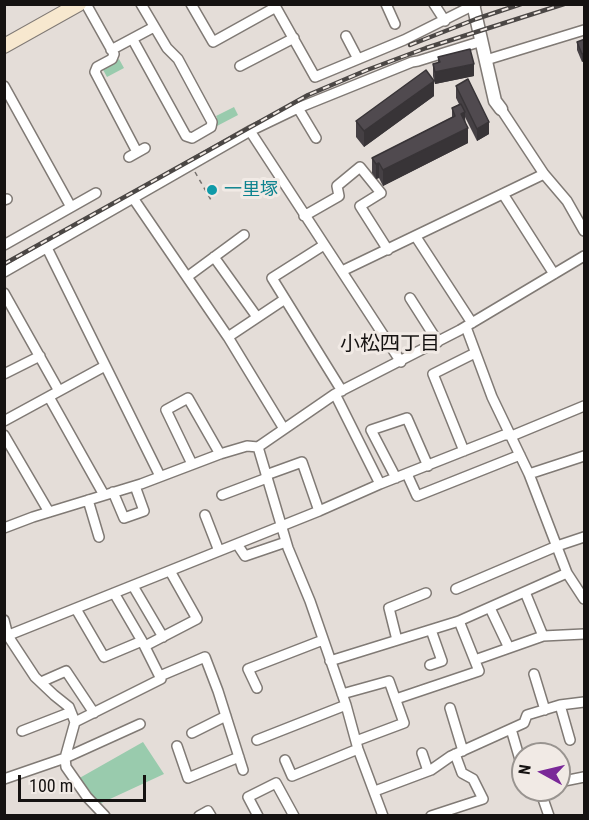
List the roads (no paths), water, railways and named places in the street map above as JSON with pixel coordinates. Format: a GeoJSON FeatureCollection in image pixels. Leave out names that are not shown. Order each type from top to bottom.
{"type":"FeatureCollection","features":[{"type":"Feature","properties":{"kind":"main road"},"geometry":{"type":"LineString","coordinates":[[4,46],[58,10],[79,4]]}},
{"type":"Feature","properties":{"kind":"street"},"geometry":{"type":"LineString","coordinates":[[86,4],[114,54],[112,59],[97,68],[95,72],[137,152]]}},
{"type":"Feature","properties":{"kind":"street"},"geometry":{"type":"LineString","coordinates":[[133,40],[186,136],[192,138],[211,127],[212,122],[178,59],[167,48],[141,4]]}},
{"type":"Feature","properties":{"kind":"street"},"geometry":{"type":"LineString","coordinates":[[204,4],[193,7],[213,42],[275,6],[315,77],[445,21],[474,5],[495,101],[544,174],[567,201],[585,231]]}},
{"type":"Feature","properties":{"kind":"street"},"geometry":{"type":"LineString","coordinates":[[386,4],[395,24]]}},
{"type":"Feature","properties":{"kind":"street"},"geometry":{"type":"LineString","coordinates":[[434,4],[445,21]]}},
{"type":"Feature","properties":{"kind":"street"},"geometry":{"type":"LineString","coordinates":[[111,50],[154,27]]}},
{"type":"Feature","properties":{"kind":"street"},"geometry":{"type":"LineString","coordinates":[[486,60],[585,30]]}},
{"type":"Feature","properties":{"kind":"street"},"geometry":{"type":"LineString","coordinates":[[346,36],[358,59]]}},
{"type":"Feature","properties":{"kind":"street"},"geometry":{"type":"LineString","coordinates":[[240,66],[294,38]]}},
{"type":"Feature","properties":{"kind":"street"},"geometry":{"type":"LineString","coordinates":[[4,272],[250,131],[298,108],[412,62],[482,41]]}},
{"type":"Feature","properties":{"kind":"street"},"geometry":{"type":"LineString","coordinates":[[4,86],[72,207]]}},
{"type":"Feature","properties":{"kind":"street"},"geometry":{"type":"LineString","coordinates":[[298,108],[316,138]]}},
{"type":"Feature","properties":{"kind":"street"},"geometry":{"type":"LineString","coordinates":[[250,131],[401,362]]}},
{"type":"Feature","properties":{"kind":"street"},"geometry":{"type":"LineString","coordinates":[[304,216],[339,196],[337,186],[360,167],[381,193],[360,206],[388,250]]}},
{"type":"Feature","properties":{"kind":"street"},"geometry":{"type":"LineString","coordinates":[[342,271],[544,174]]}},
{"type":"Feature","properties":{"kind":"street"},"geometry":{"type":"LineString","coordinates":[[4,245],[96,193]]}},
{"type":"Feature","properties":{"kind":"street"},"geometry":{"type":"LineString","coordinates":[[503,194],[554,274]]}},
{"type":"Feature","properties":{"kind":"street"},"geometry":{"type":"LineString","coordinates":[[133,198],[228,337],[284,429]]}},
{"type":"Feature","properties":{"kind":"street"},"geometry":{"type":"LineString","coordinates":[[187,277],[244,236]]}},
{"type":"Feature","properties":{"kind":"street"},"geometry":{"type":"LineString","coordinates":[[416,237],[469,325],[475,353],[492,397],[529,474],[567,573],[585,599]]}},
{"type":"Feature","properties":{"kind":"street"},"geometry":{"type":"LineString","coordinates":[[324,245],[272,278],[338,393],[380,484]]}},
{"type":"Feature","properties":{"kind":"street"},"geometry":{"type":"LineString","coordinates":[[46,248],[160,476]]}},
{"type":"Feature","properties":{"kind":"street"},"geometry":{"type":"LineString","coordinates":[[4,528],[135,486],[220,454],[247,446],[258,447],[338,393],[469,325],[585,256]]}},
{"type":"Feature","properties":{"kind":"street"},"geometry":{"type":"LineString","coordinates":[[214,257],[257,317]]}},
{"type":"Feature","properties":{"kind":"street"},"geometry":{"type":"LineString","coordinates":[[4,293],[59,391]]}},
{"type":"Feature","properties":{"kind":"street"},"geometry":{"type":"LineString","coordinates":[[410,298],[438,342]]}},
{"type":"Feature","properties":{"kind":"street"},"geometry":{"type":"LineString","coordinates":[[228,337],[285,299]]}},
{"type":"Feature","properties":{"kind":"street"},"geometry":{"type":"LineString","coordinates":[[464,451],[433,374],[475,353]]}},
{"type":"Feature","properties":{"kind":"street"},"geometry":{"type":"LineString","coordinates":[[4,374],[40,356]]}},
{"type":"Feature","properties":{"kind":"street"},"geometry":{"type":"LineString","coordinates":[[4,421],[105,366]]}},
{"type":"Feature","properties":{"kind":"street"},"geometry":{"type":"LineString","coordinates":[[50,396],[124,518],[144,511],[135,486]]}},
{"type":"Feature","properties":{"kind":"street"},"geometry":{"type":"LineString","coordinates":[[192,464],[166,410],[188,398],[220,454]]}},
{"type":"Feature","properties":{"kind":"street"},"geometry":{"type":"LineString","coordinates":[[6,636],[319,512],[380,484],[585,406]]}},
{"type":"Feature","properties":{"kind":"street"},"geometry":{"type":"LineString","coordinates":[[396,478],[370,430],[407,418],[428,465]]}},
{"type":"Feature","properties":{"kind":"street"},"geometry":{"type":"LineString","coordinates":[[4,435],[49,512]]}},
{"type":"Feature","properties":{"kind":"street"},"geometry":{"type":"LineString","coordinates":[[258,447],[286,543],[346,705],[357,745],[375,790],[382,815]]}},
{"type":"Feature","properties":{"kind":"street"},"geometry":{"type":"LineString","coordinates":[[407,474],[417,496],[520,455]]}},
{"type":"Feature","properties":{"kind":"street"},"geometry":{"type":"LineString","coordinates":[[529,474],[585,456]]}},
{"type":"Feature","properties":{"kind":"street"},"geometry":{"type":"LineString","coordinates":[[222,495],[302,462],[319,512]]}},
{"type":"Feature","properties":{"kind":"street"},"geometry":{"type":"LineString","coordinates":[[88,500],[99,537]]}},
{"type":"Feature","properties":{"kind":"street"},"geometry":{"type":"LineString","coordinates":[[205,515],[219,551]]}},
{"type":"Feature","properties":{"kind":"street"},"geometry":{"type":"LineString","coordinates":[[456,589],[557,546],[585,537]]}},
{"type":"Feature","properties":{"kind":"street"},"geometry":{"type":"LineString","coordinates":[[237,544],[245,556],[286,543]]}},
{"type":"Feature","properties":{"kind":"street"},"geometry":{"type":"LineString","coordinates":[[76,609],[104,657],[163,637],[197,619],[170,571]]}},
{"type":"Feature","properties":{"kind":"street"},"geometry":{"type":"LineString","coordinates":[[330,661],[459,621],[567,573]]}},
{"type":"Feature","properties":{"kind":"street"},"geometry":{"type":"LineString","coordinates":[[133,586],[163,637]]}},
{"type":"Feature","properties":{"kind":"street"},"geometry":{"type":"LineString","coordinates":[[525,592],[543,636]]}},
{"type":"Feature","properties":{"kind":"street"},"geometry":{"type":"LineString","coordinates":[[397,640],[389,608],[426,593]]}},
{"type":"Feature","properties":{"kind":"street"},"geometry":{"type":"LineString","coordinates":[[75,722],[161,680],[144,644],[114,594]]}},
{"type":"Feature","properties":{"kind":"street"},"geometry":{"type":"LineString","coordinates":[[490,608],[509,648]]}},
{"type":"Feature","properties":{"kind":"street"},"geometry":{"type":"LineString","coordinates":[[4,620],[6,636],[41,682],[69,707],[75,722],[65,758],[66,767],[105,816]]}},
{"type":"Feature","properties":{"kind":"street"},"geometry":{"type":"LineString","coordinates":[[396,699],[479,671],[459,621]]}},
{"type":"Feature","properties":{"kind":"street"},"geometry":{"type":"LineString","coordinates":[[430,665],[442,661],[431,630]]}},
{"type":"Feature","properties":{"kind":"street"},"geometry":{"type":"LineString","coordinates":[[475,660],[543,636],[585,634]]}},
{"type":"Feature","properties":{"kind":"street"},"geometry":{"type":"LineString","coordinates":[[257,688],[248,669],[323,640]]}},
{"type":"Feature","properties":{"kind":"street"},"geometry":{"type":"LineString","coordinates":[[160,676],[205,657],[243,770]]}},
{"type":"Feature","properties":{"kind":"street"},"geometry":{"type":"LineString","coordinates":[[41,682],[66,671],[94,713]]}},
{"type":"Feature","properties":{"kind":"street"},"geometry":{"type":"LineString","coordinates":[[534,674],[545,710]]}},
{"type":"Feature","properties":{"kind":"street"},"geometry":{"type":"LineString","coordinates":[[285,760],[292,776],[404,723],[389,681],[342,694]]}},
{"type":"Feature","properties":{"kind":"street"},"geometry":{"type":"LineString","coordinates":[[375,790],[428,771],[459,753],[524,723],[526,715],[560,705],[585,702]]}},
{"type":"Feature","properties":{"kind":"street"},"geometry":{"type":"LineString","coordinates":[[257,740],[346,705]]}},
{"type":"Feature","properties":{"kind":"street"},"geometry":{"type":"LineString","coordinates":[[560,705],[570,740]]}},
{"type":"Feature","properties":{"kind":"street"},"geometry":{"type":"LineString","coordinates":[[431,816],[483,799],[473,779],[462,773],[450,708]]}},
{"type":"Feature","properties":{"kind":"street"},"geometry":{"type":"LineString","coordinates":[[22,731],[71,712]]}},
{"type":"Feature","properties":{"kind":"street"},"geometry":{"type":"LineString","coordinates":[[192,733],[226,716]]}},
{"type":"Feature","properties":{"kind":"street"},"geometry":{"type":"LineString","coordinates":[[4,779],[65,758],[140,724]]}},
{"type":"Feature","properties":{"kind":"street"},"geometry":{"type":"LineString","coordinates":[[511,729],[515,742]]}},
{"type":"Feature","properties":{"kind":"street"},"geometry":{"type":"LineString","coordinates":[[177,746],[188,778],[239,757]]}},
{"type":"Feature","properties":{"kind":"street"},"geometry":{"type":"LineString","coordinates":[[422,753],[428,771]]}},
{"type":"Feature","properties":{"kind":"street"},"geometry":{"type":"LineString","coordinates":[[258,816],[248,796],[276,783],[294,816]]}},
{"type":"Feature","properties":{"kind":"street"},"geometry":{"type":"LineString","coordinates":[[199,816],[208,811],[210,816]]}},
{"type":"Feature","properties":{"kind":"railway"},"geometry":{"type":"LineString","coordinates":[[410,45],[521,4]]}},
{"type":"Feature","properties":{"kind":"railway"},"geometry":{"type":"LineString","coordinates":[[4,264],[308,95],[426,48],[564,4]]}},
{"type":"Feature","properties":{"kind":"place","name":"一里塚"},"geometry":{"type":"Point","coordinates":[212,190]}},
{"type":"Feature","properties":{"kind":"district","name":"小松四丁目"},"geometry":{"type":"Point","coordinates":[390,345]}}]}
